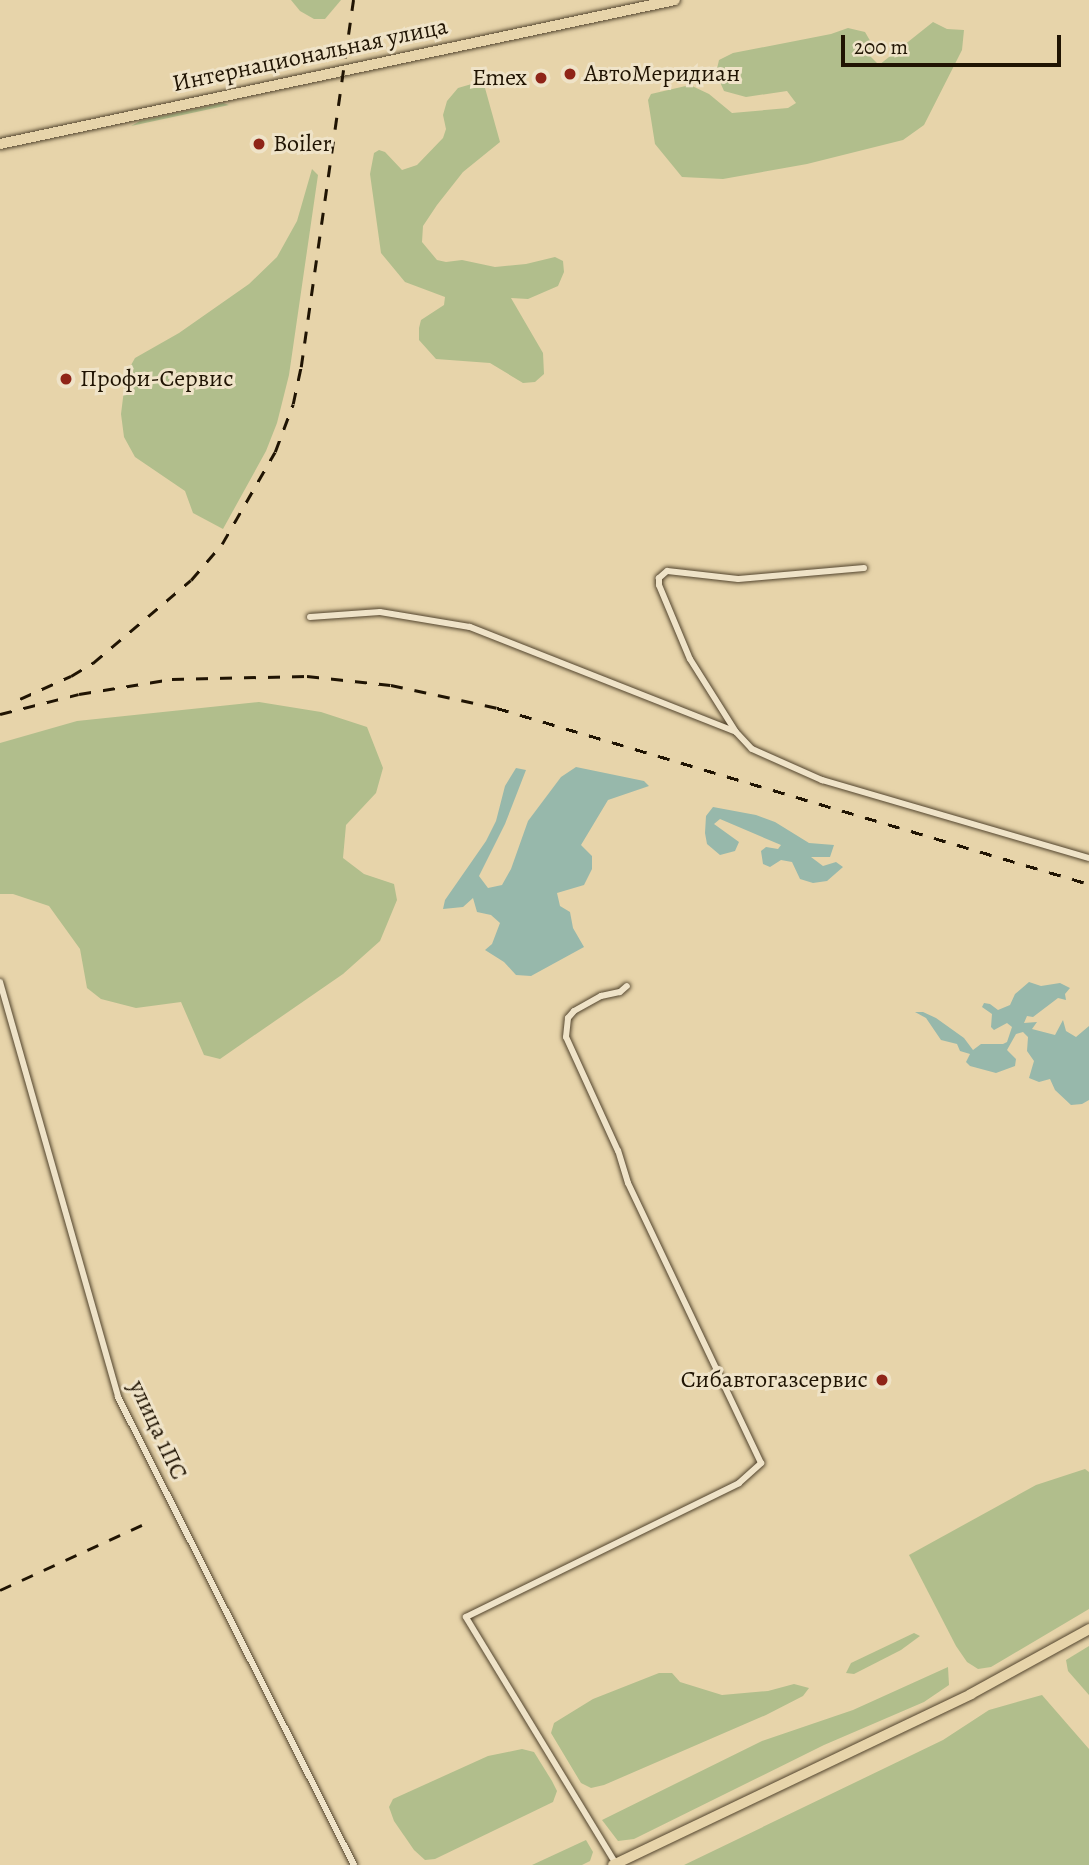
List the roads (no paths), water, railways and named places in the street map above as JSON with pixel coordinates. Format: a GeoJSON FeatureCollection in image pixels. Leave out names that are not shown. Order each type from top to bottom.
{"type":"FeatureCollection","features":[{"type":"Feature","properties":{"kind":"main road","name":"Интернациональная улица"},"geometry":{"type":"LineString","coordinates":[[0,142],[675,0]]}},
{"type":"Feature","properties":{"kind":"main road"},"geometry":{"type":"LineString","coordinates":[[615,1864],[971,1694],[1089,1629]]}},
{"type":"Feature","properties":{"kind":"street"},"geometry":{"type":"LineString","coordinates":[[864,568],[737,579],[667,571],[662,574],[659,585],[690,659],[736,732],[752,749],[799,772],[1089,858]]}},
{"type":"Feature","properties":{"kind":"street"},"geometry":{"type":"LineString","coordinates":[[310,617],[380,612],[470,627],[736,732]]}},
{"type":"Feature","properties":{"kind":"street","name":"улица 1ПС"},"geometry":{"type":"LineString","coordinates":[[0,982],[118,1397],[354,1865]]}},
{"type":"Feature","properties":{"kind":"street"},"geometry":{"type":"LineString","coordinates":[[615,1864],[466,1617],[738,1483],[761,1464],[760,1456],[628,1183],[618,1151],[566,1037],[568,1018],[574,1011],[601,996],[621,992],[627,986]]}},
{"type":"Feature","properties":{"kind":"railway"},"geometry":{"type":"LineString","coordinates":[[20,699],[93,663],[191,580],[222,544],[275,452],[293,404],[301,367],[353,0]]}},
{"type":"Feature","properties":{"kind":"railway"},"geometry":{"type":"LineString","coordinates":[[0,714],[79,694],[172,679],[307,676],[391,685],[497,708],[1089,884]]}},
{"type":"Feature","properties":{"kind":"railway"},"geometry":{"type":"LineString","coordinates":[[0,1590],[144,1524]]}},
{"type":"Feature","properties":{"kind":"place","name":"АвтоМеридиан"},"geometry":{"type":"Point","coordinates":[570,74]}},
{"type":"Feature","properties":{"kind":"place","name":"Emex"},"geometry":{"type":"Point","coordinates":[541,78]}},
{"type":"Feature","properties":{"kind":"place","name":"Boiler"},"geometry":{"type":"Point","coordinates":[259,144]}},
{"type":"Feature","properties":{"kind":"place","name":"Профи-Сервис"},"geometry":{"type":"Point","coordinates":[66,379]}},
{"type":"Feature","properties":{"kind":"place","name":"Сибавтогазсервис"},"geometry":{"type":"Point","coordinates":[882,1380]}}]}
